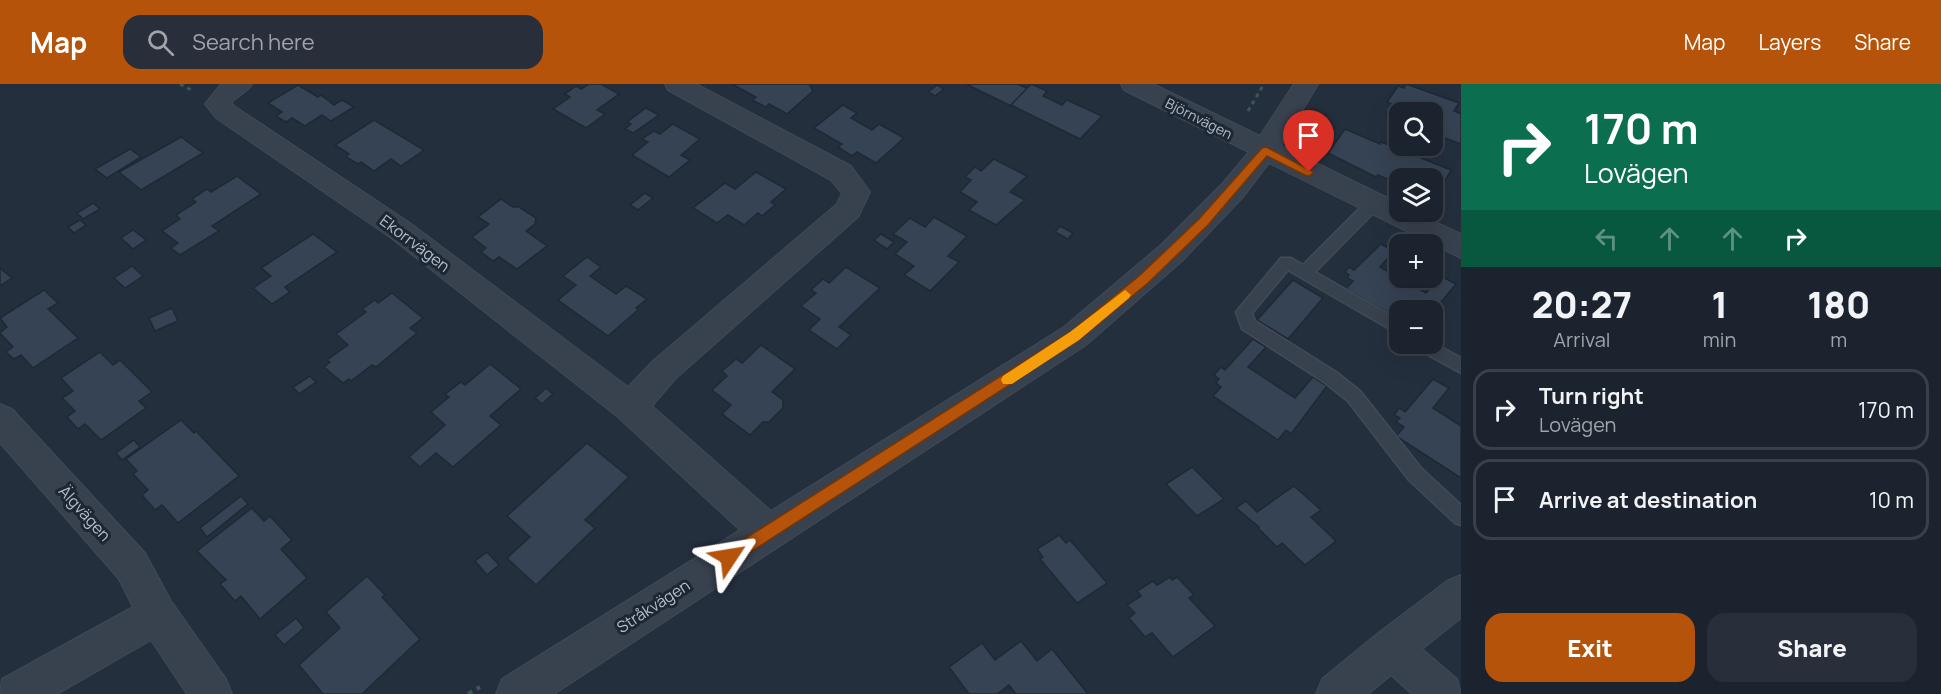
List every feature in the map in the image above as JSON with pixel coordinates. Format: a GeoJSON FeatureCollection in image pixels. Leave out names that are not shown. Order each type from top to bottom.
{"type":"FeatureCollection","features":[{"type":"Feature","properties":{"kind":"street","name":"Ekorrvägen"},"geometry":{"type":"LineString","coordinates":[[240,84],[227,92],[218,104],[225,112],[400,230],[630,407],[768,532]]}},
{"type":"Feature","properties":{"kind":"street"},"geometry":{"type":"LineString","coordinates":[[630,407],[664,370],[848,210],[856,192],[841,173],[676,84]]}},
{"type":"Feature","properties":{"kind":"street","name":"Björnvägen"},"geometry":{"type":"LineString","coordinates":[[1133,84],[1461,247]]}},
{"type":"Feature","properties":{"kind":"street","name":"Stråkvägen"},"geometry":{"type":"LineString","coordinates":[[517,694],[768,532],[887,459],[1075,336],[1144,279],[1203,222],[1266,151],[1292,112],[1306,84]]}},
{"type":"Feature","properties":{"kind":"street","name":"Älgvägen"},"geometry":{"type":"LineString","coordinates":[[0,419],[132,566],[157,615],[211,694]]}},
{"type":"Feature","properties":{"kind":"street"},"geometry":{"type":"LineString","coordinates":[[1337,694],[1391,648],[1461,594]]}},
{"type":"Feature","properties":{"kind":"street"},"geometry":{"type":"LineString","coordinates":[[17,694],[157,615]]}},
{"type":"Feature","properties":{"kind":"street"},"geometry":{"type":"LineString","coordinates":[[1391,648],[1442,694]]}},
{"type":"Feature","properties":{"kind":"lane"},"geometry":{"type":"LineString","coordinates":[[1305,273],[1373,204]]}},
{"type":"Feature","properties":{"kind":"lane"},"geometry":{"type":"LineString","coordinates":[[1389,323],[1286,262],[1244,312],[1248,325],[1330,377],[1354,396],[1415,474],[1461,517]]}},
{"type":"Feature","properties":{"kind":"lane"},"geometry":{"type":"LineString","coordinates":[[1440,354],[1461,366]]}},
{"type":"Feature","properties":{"kind":"building"},"geometry":{"type":"Polygon","coordinates":[[[589,84],[601,84],[619,94],[597,110],[605,114],[586,128],[553,109],[570,97],[565,94],[576,86],[581,89],[589,84]]]}},
{"type":"Feature","properties":{"kind":"building"},"geometry":{"type":"Polygon","coordinates":[[[732,84],[809,84],[813,91],[787,114],[769,104],[766,107],[752,100],[756,97],[732,84]]]}},
{"type":"Feature","properties":{"kind":"building"},"geometry":{"type":"Polygon","coordinates":[[[966,84],[1018,84],[1028,89],[1011,106],[966,84]]]}},
{"type":"Feature","properties":{"kind":"building"},"geometry":{"type":"Polygon","coordinates":[[[1031,84],[1047,91],[1043,96],[1062,105],[1067,100],[1102,116],[1080,139],[1011,105],[1031,84]]]}},
{"type":"Feature","properties":{"kind":"building"},"geometry":{"type":"Polygon","coordinates":[[[1406,84],[1459,103],[1454,111],[1461,114],[1461,144],[1443,137],[1443,102],[1387,102],[1398,86],[1404,88],[1406,84]]]}},
{"type":"Feature","properties":{"kind":"building"},"geometry":{"type":"Polygon","coordinates":[[[298,85],[318,97],[321,95],[334,105],[342,100],[354,107],[331,121],[322,115],[305,126],[292,118],[286,122],[276,116],[282,112],[268,103],[298,85]]]}},
{"type":"Feature","properties":{"kind":"building"},"geometry":{"type":"Polygon","coordinates":[[[937,85],[944,89],[935,96],[928,92],[937,85]]]}},
{"type":"Feature","properties":{"kind":"building"},"geometry":{"type":"Polygon","coordinates":[[[843,105],[857,113],[851,118],[872,130],[879,124],[904,138],[876,163],[857,152],[852,156],[838,147],[842,144],[814,128],[843,105]]]}},
{"type":"Feature","properties":{"kind":"building"},"geometry":{"type":"Polygon","coordinates":[[[646,108],[659,115],[633,133],[625,129],[631,124],[627,122],[646,108]]]}},
{"type":"Feature","properties":{"kind":"building"},"geometry":{"type":"Polygon","coordinates":[[[374,120],[424,150],[401,166],[391,159],[374,171],[361,162],[358,164],[346,157],[349,154],[335,145],[374,120]]]}},
{"type":"Feature","properties":{"kind":"building"},"geometry":{"type":"Polygon","coordinates":[[[673,124],[700,139],[681,155],[690,160],[669,177],[632,155],[648,142],[642,139],[654,131],[660,134],[673,124]]]}},
{"type":"Feature","properties":{"kind":"building"},"geometry":{"type":"Polygon","coordinates":[[[1345,129],[1380,144],[1381,142],[1389,145],[1389,156],[1416,156],[1451,170],[1443,184],[1443,168],[1389,168],[1389,180],[1378,175],[1376,177],[1328,153],[1345,129]]]}},
{"type":"Feature","properties":{"kind":"building"},"geometry":{"type":"Polygon","coordinates":[[[181,137],[203,153],[141,190],[119,172],[181,137]]]}},
{"type":"Feature","properties":{"kind":"building"},"geometry":{"type":"Polygon","coordinates":[[[130,149],[141,157],[107,178],[95,169],[130,149]]]}},
{"type":"Feature","properties":{"kind":"building"},"geometry":{"type":"Polygon","coordinates":[[[994,159],[1027,176],[1010,192],[1025,200],[996,225],[969,210],[977,202],[960,192],[971,180],[965,177],[975,167],[981,171],[994,159]]]}},
{"type":"Feature","properties":{"kind":"building"},"geometry":{"type":"Polygon","coordinates":[[[756,172],[786,189],[771,202],[775,205],[762,216],[758,213],[744,225],[728,215],[717,223],[693,208],[725,183],[735,189],[756,172]]]}},
{"type":"Feature","properties":{"kind":"building"},"geometry":{"type":"Polygon","coordinates":[[[237,176],[261,194],[212,226],[219,231],[180,255],[171,248],[178,243],[162,231],[180,219],[176,215],[196,202],[192,199],[207,189],[211,192],[237,176]]]}},
{"type":"Feature","properties":{"kind":"building"},"geometry":{"type":"Polygon","coordinates":[[[645,193],[653,198],[638,210],[630,205],[645,193]]]}},
{"type":"Feature","properties":{"kind":"building"},"geometry":{"type":"Polygon","coordinates":[[[501,199],[536,218],[535,224],[526,231],[547,246],[517,269],[499,257],[493,261],[481,252],[486,248],[472,237],[489,224],[478,217],[501,199]]]}},
{"type":"Feature","properties":{"kind":"building"},"geometry":{"type":"Polygon","coordinates":[[[93,203],[100,209],[83,219],[77,213],[93,203]]]}},
{"type":"Feature","properties":{"kind":"building"},"geometry":{"type":"Polygon","coordinates":[[[934,217],[967,236],[948,256],[959,262],[930,291],[904,275],[914,266],[895,254],[907,242],[893,234],[910,218],[925,227],[934,217]]]}},
{"type":"Feature","properties":{"kind":"building"},"geometry":{"type":"Polygon","coordinates":[[[80,220],[86,225],[74,233],[68,227],[80,220]]]}},
{"type":"Feature","properties":{"kind":"building"},"geometry":{"type":"Polygon","coordinates":[[[1060,226],[1073,233],[1068,239],[1055,232],[1060,226]]]}},
{"type":"Feature","properties":{"kind":"building"},"geometry":{"type":"Polygon","coordinates":[[[133,230],[146,240],[133,249],[121,238],[133,230]]]}},
{"type":"Feature","properties":{"kind":"building"},"geometry":{"type":"Polygon","coordinates":[[[313,234],[337,252],[285,287],[290,292],[272,304],[253,288],[271,276],[261,268],[313,234]]]}},
{"type":"Feature","properties":{"kind":"building"},"geometry":{"type":"Polygon","coordinates":[[[881,234],[894,242],[887,249],[874,240],[881,234]]]}},
{"type":"Feature","properties":{"kind":"building"},"geometry":{"type":"Polygon","coordinates":[[[1381,244],[1389,248],[1389,257],[1380,267],[1389,272],[1389,288],[1417,288],[1426,293],[1430,288],[1443,288],[1443,277],[1456,284],[1443,300],[1389,300],[1389,314],[1346,289],[1353,281],[1347,278],[1349,275],[1345,272],[1349,267],[1354,270],[1381,244]]]}},
{"type":"Feature","properties":{"kind":"building"},"geometry":{"type":"Polygon","coordinates":[[[587,257],[601,267],[590,276],[616,294],[626,286],[647,299],[608,336],[558,300],[576,285],[563,276],[587,257]]]}},
{"type":"Feature","properties":{"kind":"building"},"geometry":{"type":"Polygon","coordinates":[[[132,266],[143,276],[125,288],[114,278],[132,266]]]}},
{"type":"Feature","properties":{"kind":"building"},"geometry":{"type":"Polygon","coordinates":[[[846,267],[880,288],[839,327],[851,335],[837,349],[809,330],[820,319],[801,306],[816,293],[811,290],[823,279],[829,283],[846,267]]]}},
{"type":"Feature","properties":{"kind":"building"},"geometry":{"type":"Polygon","coordinates":[[[0,268],[12,278],[0,286],[0,268]]]}},
{"type":"Feature","properties":{"kind":"building"},"geometry":{"type":"Polygon","coordinates":[[[1293,280],[1323,298],[1288,339],[1257,320],[1293,280]]]}},
{"type":"Feature","properties":{"kind":"building"},"geometry":{"type":"Polygon","coordinates":[[[44,290],[58,303],[48,309],[78,338],[33,368],[21,355],[14,359],[6,352],[13,347],[0,333],[7,327],[0,318],[44,290]]]}},
{"type":"Feature","properties":{"kind":"building"},"geometry":{"type":"Polygon","coordinates":[[[392,293],[423,318],[410,328],[417,333],[376,367],[372,365],[351,381],[349,379],[343,383],[324,367],[330,362],[327,360],[348,345],[336,334],[366,312],[362,309],[375,300],[378,303],[392,293]]]}},
{"type":"Feature","properties":{"kind":"building"},"geometry":{"type":"Polygon","coordinates":[[[172,308],[178,321],[155,331],[149,318],[172,308]]]}},
{"type":"Feature","properties":{"kind":"building"},"geometry":{"type":"Polygon","coordinates":[[[1253,339],[1266,347],[1248,367],[1295,398],[1313,377],[1327,386],[1291,434],[1286,430],[1278,440],[1213,396],[1221,387],[1216,383],[1219,379],[1214,375],[1221,367],[1225,370],[1253,339]]]}},
{"type":"Feature","properties":{"kind":"building"},"geometry":{"type":"Polygon","coordinates":[[[761,345],[795,369],[772,392],[783,400],[783,408],[769,422],[763,422],[750,435],[722,414],[731,405],[712,390],[727,376],[722,371],[736,359],[742,363],[761,345]]]}},
{"type":"Feature","properties":{"kind":"building"},"geometry":{"type":"Polygon","coordinates":[[[100,352],[113,365],[120,360],[152,392],[139,401],[146,408],[101,440],[85,424],[78,429],[67,417],[75,411],[62,398],[73,391],[61,378],[100,352]]]}},
{"type":"Feature","properties":{"kind":"building"},"geometry":{"type":"Polygon","coordinates":[[[490,364],[521,389],[490,416],[501,425],[453,467],[436,453],[420,467],[409,457],[445,425],[431,412],[449,397],[445,394],[461,382],[465,385],[490,364]]]}},
{"type":"Feature","properties":{"kind":"building"},"geometry":{"type":"Polygon","coordinates":[[[310,376],[316,382],[299,394],[293,387],[310,376]]]}},
{"type":"Feature","properties":{"kind":"building"},"geometry":{"type":"Polygon","coordinates":[[[1433,379],[1449,388],[1433,408],[1461,426],[1461,478],[1396,436],[1404,427],[1396,422],[1400,418],[1394,415],[1399,408],[1405,412],[1433,379]]]}},
{"type":"Feature","properties":{"kind":"building"},"geometry":{"type":"Polygon","coordinates":[[[546,388],[553,394],[542,404],[535,398],[546,388]]]}},
{"type":"Feature","properties":{"kind":"building"},"geometry":{"type":"Polygon","coordinates":[[[181,420],[194,433],[196,431],[239,476],[178,523],[162,505],[155,510],[142,495],[148,490],[133,474],[137,471],[126,459],[181,420]]]}},
{"type":"Feature","properties":{"kind":"building"},"geometry":{"type":"Polygon","coordinates":[[[134,440],[140,447],[122,460],[116,453],[134,440]]]}},
{"type":"Feature","properties":{"kind":"building"},"geometry":{"type":"Polygon","coordinates":[[[587,443],[629,477],[585,520],[595,528],[536,585],[507,558],[530,537],[507,516],[587,443]]]}},
{"type":"Feature","properties":{"kind":"building"},"geometry":{"type":"Polygon","coordinates":[[[1192,467],[1224,499],[1197,516],[1166,484],[1192,467]]]}},
{"type":"Feature","properties":{"kind":"building"},"geometry":{"type":"Polygon","coordinates":[[[1294,486],[1321,510],[1311,517],[1336,541],[1305,565],[1282,543],[1277,547],[1259,527],[1236,508],[1246,501],[1257,512],[1294,486]]]}},
{"type":"Feature","properties":{"kind":"building"},"geometry":{"type":"Polygon","coordinates":[[[241,496],[248,504],[207,537],[200,528],[241,496]]]}},
{"type":"Feature","properties":{"kind":"building"},"geometry":{"type":"Polygon","coordinates":[[[252,508],[264,521],[270,516],[292,540],[281,549],[307,578],[260,619],[241,596],[235,601],[220,584],[226,580],[197,551],[252,508]]]}},
{"type":"Feature","properties":{"kind":"building"},"geometry":{"type":"Polygon","coordinates":[[[1059,535],[1066,543],[1070,540],[1107,583],[1077,603],[1040,559],[1043,557],[1037,549],[1059,535]]]}},
{"type":"Feature","properties":{"kind":"building"},"geometry":{"type":"Polygon","coordinates":[[[487,552],[499,565],[487,575],[475,561],[487,552]]]}},
{"type":"Feature","properties":{"kind":"building"},"geometry":{"type":"Polygon","coordinates":[[[367,576],[385,595],[382,597],[420,639],[362,694],[323,694],[299,665],[340,628],[326,612],[367,576]]]}},
{"type":"Feature","properties":{"kind":"building"},"geometry":{"type":"Polygon","coordinates":[[[1170,577],[1172,580],[1177,577],[1194,595],[1189,598],[1215,626],[1173,657],[1152,633],[1145,637],[1129,618],[1135,613],[1127,605],[1141,596],[1137,591],[1153,581],[1157,585],[1170,577]]]}},
{"type":"Feature","properties":{"kind":"building"},"geometry":{"type":"Polygon","coordinates":[[[296,618],[304,628],[284,645],[275,635],[296,618]]]}},
{"type":"Feature","properties":{"kind":"building"},"geometry":{"type":"Polygon","coordinates":[[[1021,641],[1037,661],[1052,649],[1088,694],[1016,694],[1009,685],[997,694],[969,694],[949,667],[982,643],[995,660],[1021,641]]]}},
{"type":"Feature","properties":{"kind":"slow traffic"},"geometry":{"type":"LineString","coordinates":[[1008,380],[1075,336],[1125,295]]}},
{"type":"Feature","properties":{"kind":"route"},"geometry":{"type":"LineString","coordinates":[[729,557],[877,465],[1075,336],[1144,279],[1203,222],[1266,151],[1309,172]]}}]}
